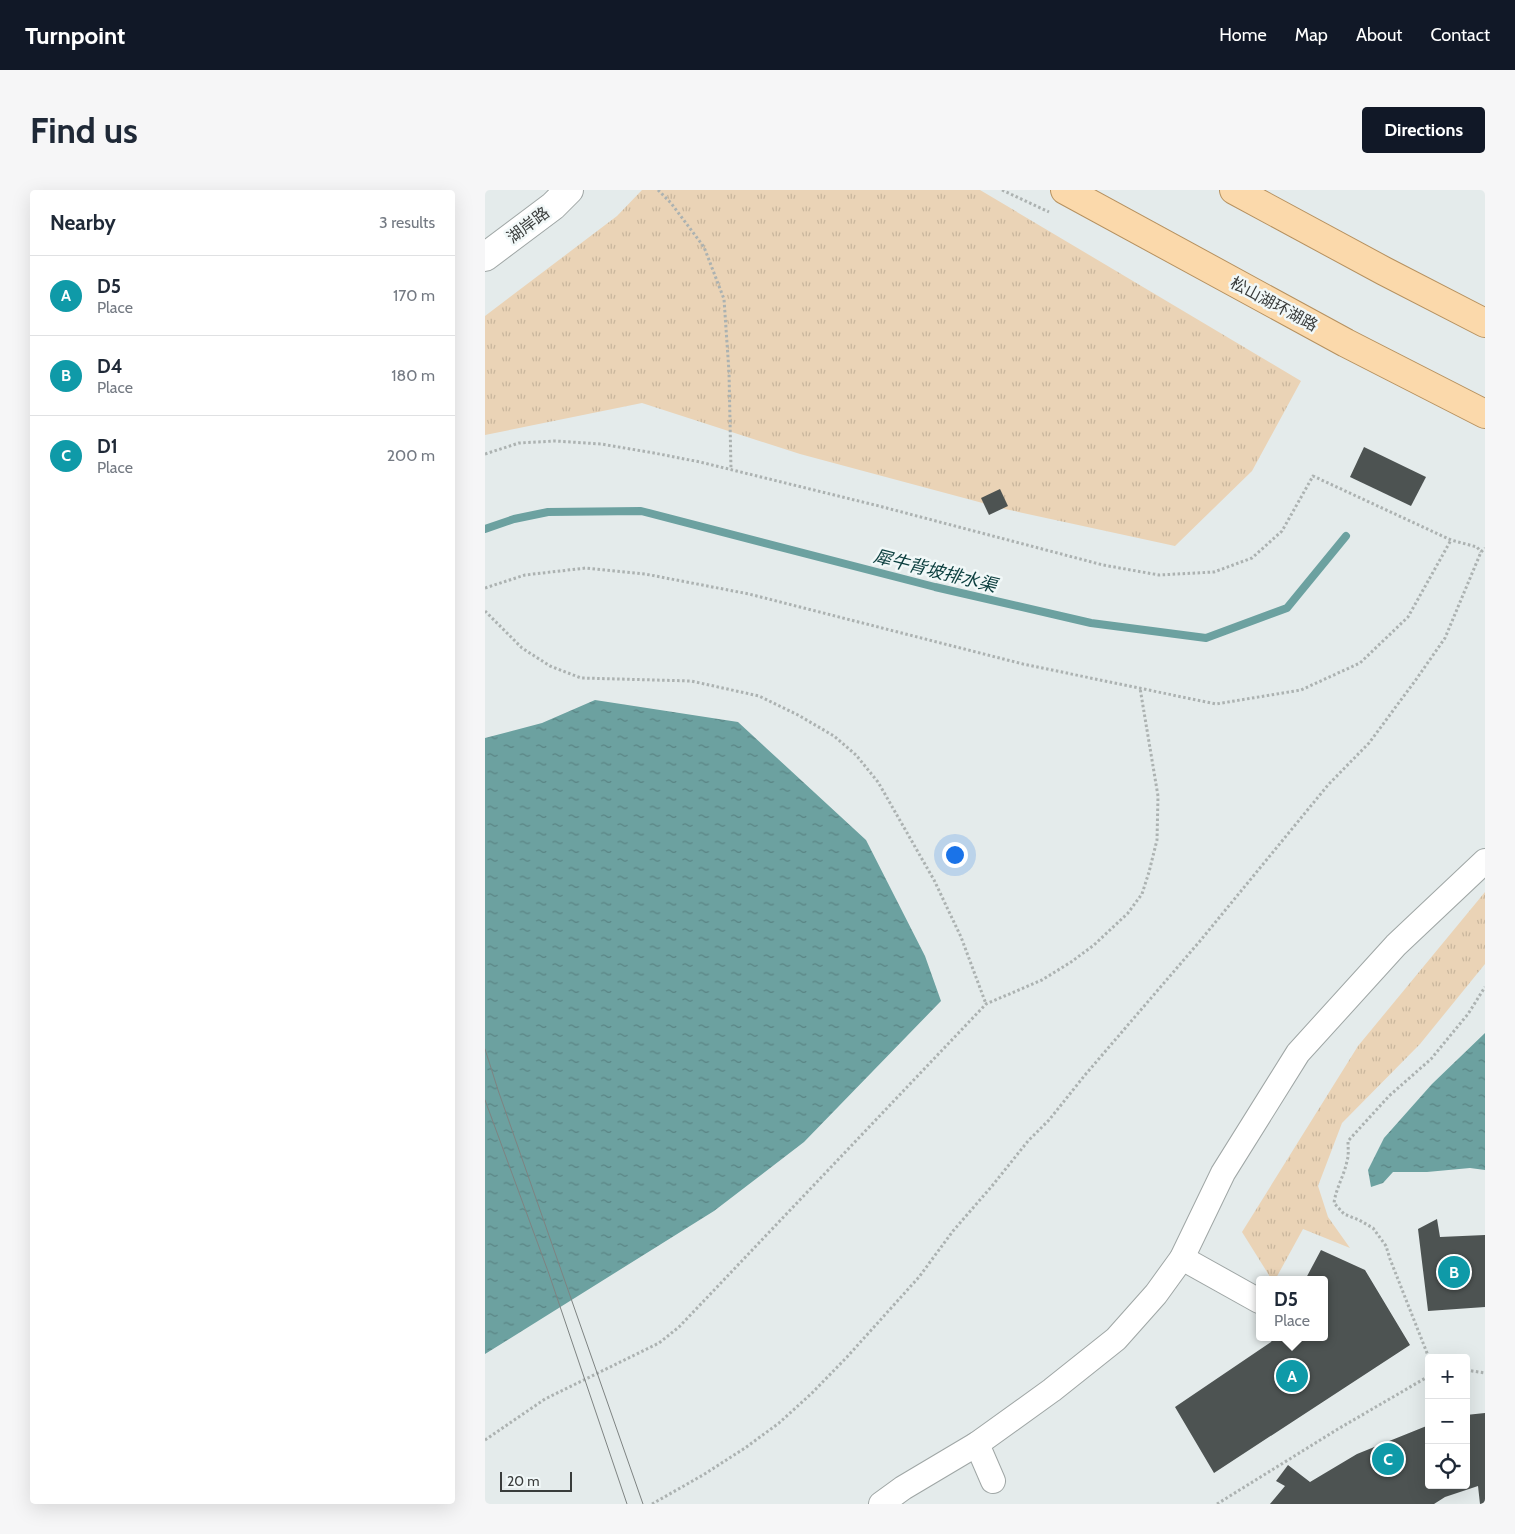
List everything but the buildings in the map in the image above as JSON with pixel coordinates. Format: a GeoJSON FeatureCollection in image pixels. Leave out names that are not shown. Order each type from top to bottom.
{"type":"FeatureCollection","features":[{"type":"Feature","properties":{"kind":"main road","name":"松山湖环湖路"},"geometry":{"type":"LineString","coordinates":[[1065,190],[1346,343],[1485,414]]}},
{"type":"Feature","properties":{"kind":"main road"},"geometry":{"type":"LineString","coordinates":[[1234,190],[1485,323]]}},
{"type":"Feature","properties":{"kind":"street","name":"湖岸路"},"geometry":{"type":"LineString","coordinates":[[485,257],[553,206],[569,190]]}},
{"type":"Feature","properties":{"kind":"street"},"geometry":{"type":"LineString","coordinates":[[881,1504],[903,1488],[977,1444],[1052,1390],[1116,1339],[1156,1294],[1182,1258],[1223,1173],[1298,1053],[1396,945],[1485,862]]}},
{"type":"Feature","properties":{"kind":"street"},"geometry":{"type":"LineString","coordinates":[[1182,1258],[1256,1299]]}},
{"type":"Feature","properties":{"kind":"street"},"geometry":{"type":"LineString","coordinates":[[977,1444],[993,1481]]}},
{"type":"Feature","properties":{"kind":"path"},"geometry":{"type":"LineString","coordinates":[[658,190],[671,203],[704,247],[724,299],[729,372],[731,470]]}},
{"type":"Feature","properties":{"kind":"path"},"geometry":{"type":"LineString","coordinates":[[485,454],[519,443],[555,441],[601,444],[654,453],[879,506],[1103,565],[1159,575],[1215,572],[1252,558],[1282,531],[1313,476],[1451,540],[1477,547],[1481,552]]}},
{"type":"Feature","properties":{"kind":"path"},"geometry":{"type":"LineString","coordinates":[[485,588],[525,575],[585,568],[645,574],[749,594],[1023,664],[1216,704],[1301,690],[1360,663],[1408,617],[1451,540]]}},
{"type":"Feature","properties":{"kind":"path"},"geometry":{"type":"LineString","coordinates":[[652,1504],[703,1475],[779,1423],[847,1357],[919,1277],[953,1231],[1200,941],[1322,792],[1369,743],[1445,638],[1481,552],[1485,548]]}},
{"type":"Feature","properties":{"kind":"path"},"geometry":{"type":"LineString","coordinates":[[485,611],[522,648],[550,666],[581,678],[691,682],[759,696],[833,736],[857,755],[877,782],[934,880],[961,937],[986,1004]]}},
{"type":"Feature","properties":{"kind":"path"},"geometry":{"type":"LineString","coordinates":[[485,1440],[545,1399],[659,1343],[679,1327],[986,1004],[1042,980],[1071,962],[1128,913],[1142,894],[1157,840],[1157,796],[1140,688]]}},
{"type":"Feature","properties":{"kind":"path"},"geometry":{"type":"LineString","coordinates":[[1427,1354],[1386,1246],[1373,1228],[1344,1214],[1333,1203],[1348,1159],[1348,1142],[1389,1096],[1431,1059],[1468,1014],[1485,987]]}},
{"type":"Feature","properties":{"kind":"path"},"geometry":{"type":"LineString","coordinates":[[1470,1371],[1485,1373]]}},
{"type":"Feature","properties":{"kind":"path"},"geometry":{"type":"LineString","coordinates":[[1217,1504],[1338,1429],[1425,1378]]}},
{"type":"Feature","properties":{"kind":"green space"},"geometry":{"type":"Polygon","coordinates":[[[642,190],[980,190],[1301,381],[1252,471],[1175,546],[1005,509],[800,454],[642,403],[485,435],[485,316],[617,216],[642,190]]]}},
{"type":"Feature","properties":{"kind":"green space"},"geometry":{"type":"Polygon","coordinates":[[[1485,892],[1485,964],[1420,1044],[1342,1123],[1318,1186],[1328,1217],[1350,1248],[1303,1229],[1277,1276],[1270,1276],[1242,1232],[1358,1046],[1485,892]]]}},
{"type":"Feature","properties":{"kind":"water"},"geometry":{"type":"Polygon","coordinates":[[[595,700],[738,722],[866,840],[925,956],[941,1001],[804,1142],[714,1211],[485,1354],[485,738],[542,723],[595,700]]]}},
{"type":"Feature","properties":{"kind":"water"},"geometry":{"type":"Polygon","coordinates":[[[1485,1033],[1485,1170],[1470,1168],[1427,1172],[1393,1172],[1383,1183],[1371,1187],[1368,1170],[1384,1138],[1432,1084],[1485,1033]]]}},
{"type":"Feature","properties":{"kind":"waterway","name":"犀牛背坡排水渠"},"geometry":{"type":"LineString","coordinates":[[485,529],[514,519],[548,512],[641,511],[935,587],[1091,623],[1206,638],[1287,608],[1346,536]]}},
{"type":"Feature","properties":{"kind":"tram line"},"geometry":{"type":"LineString","coordinates":[[485,1049],[643,1504]]}},
{"type":"Feature","properties":{"kind":"tram line"},"geometry":{"type":"LineString","coordinates":[[485,1100],[549,1274],[627,1504]]}},
{"type":"Feature","properties":{"kind":"place","name":"D4"},"geometry":{"type":"Point","coordinates":[1454,1272]}},
{"type":"Feature","properties":{"kind":"place","name":"D5"},"geometry":{"type":"Point","coordinates":[1292,1376]}},
{"type":"Feature","properties":{"kind":"place","name":"D1"},"geometry":{"type":"Point","coordinates":[1388,1459]}}]}
